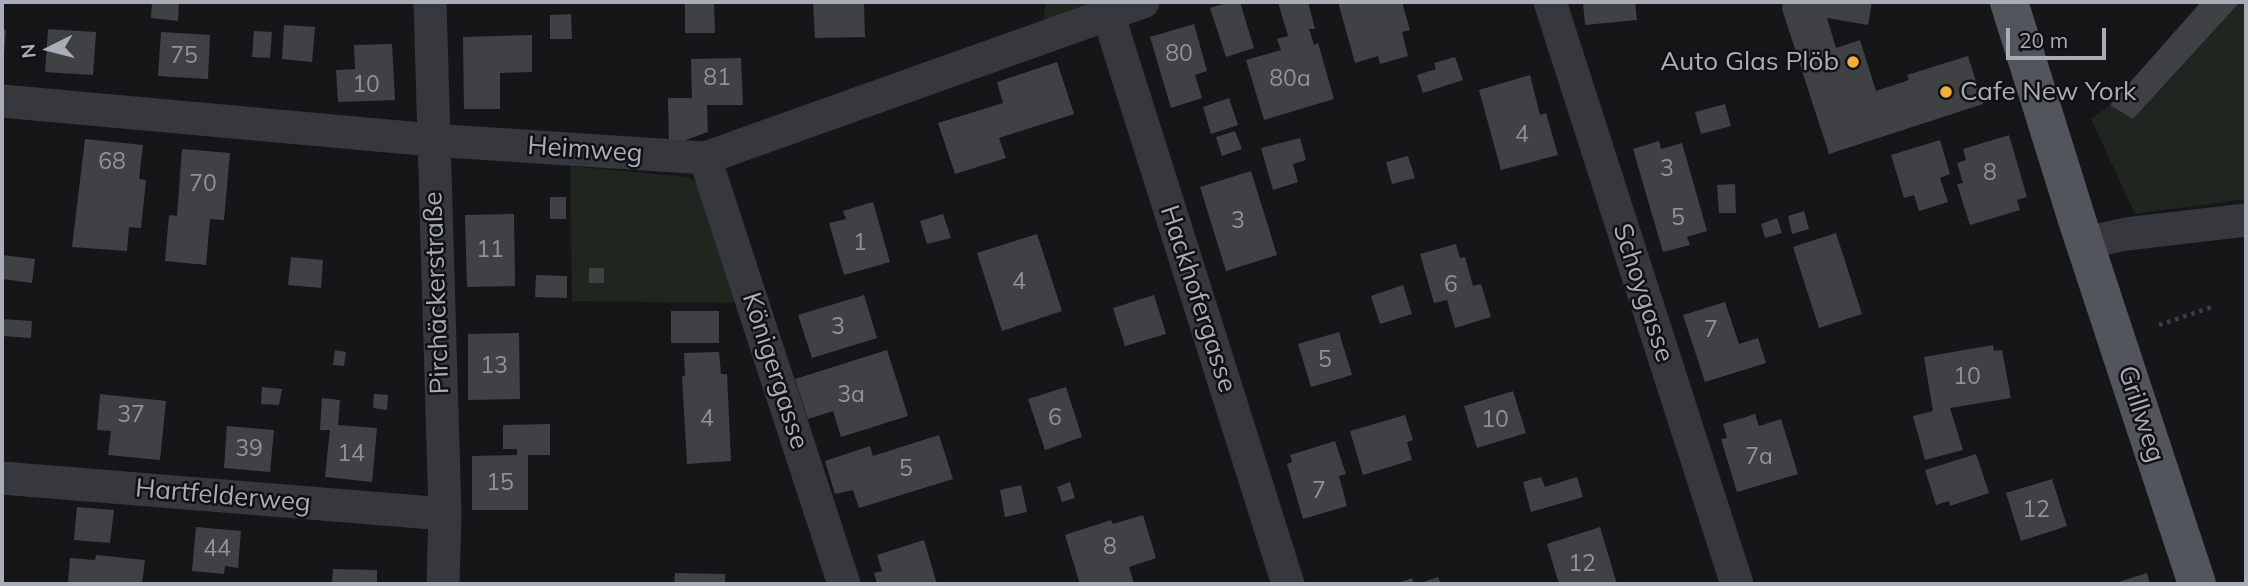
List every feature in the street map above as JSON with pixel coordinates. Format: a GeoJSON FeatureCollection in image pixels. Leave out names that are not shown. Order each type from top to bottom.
{"type":"FeatureCollection","features":[{"type":"Feature","properties":{"kind":"main road","name":"Grillweg"},"geometry":{"type":"LineString","coordinates":[[2008,2],[2197,584]]}},
{"type":"Feature","properties":{"kind":"street","name":"Pirchäckerstraße"},"geometry":{"type":"LineString","coordinates":[[430,2],[444,514],[443,584]]}},
{"type":"Feature","properties":{"kind":"street","name":"Heimweg"},"geometry":{"type":"LineString","coordinates":[[2,101],[432,140],[705,158],[1143,2]]}},
{"type":"Feature","properties":{"kind":"street","name":"Schoygasse"},"geometry":{"type":"LineString","coordinates":[[1550,2],[1737,584]]}},
{"type":"Feature","properties":{"kind":"street","name":"Hackhofergasse"},"geometry":{"type":"LineString","coordinates":[[1108,14],[1288,584]]}},
{"type":"Feature","properties":{"kind":"street","name":"Königergasse"},"geometry":{"type":"LineString","coordinates":[[705,158],[844,584]]}},
{"type":"Feature","properties":{"kind":"street"},"geometry":{"type":"LineString","coordinates":[[2085,243],[2126,234],[2246,220]]}},
{"type":"Feature","properties":{"kind":"street","name":"Hartfelderweg"},"geometry":{"type":"LineString","coordinates":[[2,478],[444,514]]}},
{"type":"Feature","properties":{"kind":"path"},"geometry":{"type":"LineString","coordinates":[[2159,325],[2212,307]]}},
{"type":"Feature","properties":{"kind":"shaded area"},"geometry":{"type":"Polygon","coordinates":[[[1046,2],[1110,2],[1043,24],[1046,2]]]}},
{"type":"Feature","properties":{"kind":"shaded area"},"geometry":{"type":"Polygon","coordinates":[[[2240,2],[2246,2],[2246,199],[2135,214],[2091,119],[2110,105],[2133,119],[2240,2]]]}},
{"type":"Feature","properties":{"kind":"shaded area"},"geometry":{"type":"Polygon","coordinates":[[[570,166],[688,177],[703,188],[740,303],[572,301],[570,166]]]}},
{"type":"Feature","properties":{"kind":"building"},"geometry":{"type":"Polygon","coordinates":[[[152,2],[179,2],[178,21],[151,18],[152,2]]]}},
{"type":"Feature","properties":{"kind":"building"},"geometry":{"type":"Polygon","coordinates":[[[685,2],[714,2],[715,33],[685,33],[685,2]]]}},
{"type":"Feature","properties":{"kind":"building"},"geometry":{"type":"Polygon","coordinates":[[[813,2],[864,2],[865,37],[815,38],[813,2]]]}},
{"type":"Feature","properties":{"kind":"building"},"geometry":{"type":"Polygon","coordinates":[[[1240,2],[1254,48],[1226,57],[1210,8],[1240,2]]]}},
{"type":"Feature","properties":{"kind":"building"},"geometry":{"type":"Polygon","coordinates":[[[1278,2],[1308,2],[1315,29],[1309,29],[1314,45],[1318,43],[1334,99],[1264,120],[1246,60],[1281,50],[1277,39],[1288,36],[1278,2]]]}},
{"type":"Feature","properties":{"kind":"building"},"geometry":{"type":"Polygon","coordinates":[[[1338,2],[1402,2],[1410,30],[1402,32],[1408,56],[1380,64],[1378,56],[1355,63],[1338,2]]]}},
{"type":"Feature","properties":{"kind":"building"},"geometry":{"type":"Polygon","coordinates":[[[1583,2],[1635,2],[1637,20],[1585,25],[1583,2]]]}},
{"type":"Feature","properties":{"kind":"building"},"geometry":{"type":"Polygon","coordinates":[[[1783,2],[1872,2],[1868,25],[1827,18],[1836,48],[1860,40],[1876,91],[1909,80],[1907,75],[1968,56],[1983,104],[1829,154],[1782,9],[1783,2]]]}},
{"type":"Feature","properties":{"kind":"building"},"geometry":{"type":"Polygon","coordinates":[[[2201,2],[2240,2],[2133,119],[2110,105],[2201,2]]]}},
{"type":"Feature","properties":{"kind":"building"},"geometry":{"type":"Polygon","coordinates":[[[571,14],[572,39],[550,39],[550,15],[571,14]]]}},
{"type":"Feature","properties":{"kind":"building"},"geometry":{"type":"Polygon","coordinates":[[[1194,24],[1207,71],[1195,75],[1202,98],[1171,108],[1150,37],[1194,24]]]}},
{"type":"Feature","properties":{"kind":"building"},"geometry":{"type":"Polygon","coordinates":[[[284,25],[315,27],[312,62],[282,59],[284,25]]]}},
{"type":"Feature","properties":{"kind":"building"},"geometry":{"type":"Polygon","coordinates":[[[2,29],[6,30],[4,54],[2,54],[2,29]]]}},
{"type":"Feature","properties":{"kind":"building"},"geometry":{"type":"Polygon","coordinates":[[[48,29],[96,32],[93,75],[45,72],[48,29]]]}},
{"type":"Feature","properties":{"kind":"building"},"geometry":{"type":"Polygon","coordinates":[[[254,31],[272,32],[270,58],[252,57],[254,31]]]}},
{"type":"Feature","properties":{"kind":"building"},"geometry":{"type":"Polygon","coordinates":[[[161,32],[210,35],[208,79],[158,76],[161,32]]]}},
{"type":"Feature","properties":{"kind":"building"},"geometry":{"type":"Polygon","coordinates":[[[532,35],[532,72],[500,73],[500,109],[464,109],[463,37],[532,35]]]}},
{"type":"Feature","properties":{"kind":"building"},"geometry":{"type":"Polygon","coordinates":[[[392,44],[395,100],[338,102],[336,70],[355,69],[354,45],[392,44]]]}},
{"type":"Feature","properties":{"kind":"building"},"geometry":{"type":"Polygon","coordinates":[[[1455,57],[1463,80],[1423,93],[1417,75],[1436,69],[1434,63],[1455,57]]]}},
{"type":"Feature","properties":{"kind":"building"},"geometry":{"type":"Polygon","coordinates":[[[741,58],[743,105],[707,105],[708,132],[669,146],[668,98],[692,98],[691,59],[741,58]]]}},
{"type":"Feature","properties":{"kind":"building"},"geometry":{"type":"Polygon","coordinates":[[[1057,62],[1074,114],[999,138],[1006,158],[955,174],[938,123],[1003,103],[997,82],[1057,62]]]}},
{"type":"Feature","properties":{"kind":"building"},"geometry":{"type":"Polygon","coordinates":[[[1530,75],[1540,115],[1546,113],[1558,155],[1501,170],[1479,90],[1530,75]]]}},
{"type":"Feature","properties":{"kind":"building"},"geometry":{"type":"Polygon","coordinates":[[[1229,98],[1238,125],[1211,134],[1203,107],[1229,98]]]}},
{"type":"Feature","properties":{"kind":"building"},"geometry":{"type":"Polygon","coordinates":[[[1725,104],[1731,126],[1701,134],[1695,112],[1725,104]]]}},
{"type":"Feature","properties":{"kind":"building"},"geometry":{"type":"Polygon","coordinates":[[[1235,131],[1242,149],[1222,156],[1216,137],[1235,131]]]}},
{"type":"Feature","properties":{"kind":"building"},"geometry":{"type":"Polygon","coordinates":[[[2009,135],[2027,197],[2017,200],[2020,210],[1970,225],[1957,184],[1963,183],[1957,163],[1966,160],[1963,149],[2009,135]]]}},
{"type":"Feature","properties":{"kind":"building"},"geometry":{"type":"Polygon","coordinates":[[[1300,138],[1306,160],[1293,164],[1298,182],[1273,190],[1261,148],[1300,138]]]}},
{"type":"Feature","properties":{"kind":"building"},"geometry":{"type":"Polygon","coordinates":[[[85,139],[143,145],[139,179],[146,180],[141,228],[129,227],[127,251],[72,247],[85,139]]]}},
{"type":"Feature","properties":{"kind":"building"},"geometry":{"type":"Polygon","coordinates":[[[1940,140],[1950,174],[1940,178],[1948,202],[1919,211],[1914,195],[1904,198],[1891,155],[1940,140]]]}},
{"type":"Feature","properties":{"kind":"building"},"geometry":{"type":"Polygon","coordinates":[[[1659,141],[1661,149],[1682,143],[1707,231],[1687,237],[1690,245],[1663,252],[1633,149],[1659,141]]]}},
{"type":"Feature","properties":{"kind":"building"},"geometry":{"type":"Polygon","coordinates":[[[182,149],[230,153],[224,220],[210,219],[206,265],[165,261],[169,215],[177,216],[182,149]]]}},
{"type":"Feature","properties":{"kind":"building"},"geometry":{"type":"Polygon","coordinates":[[[1408,156],[1415,178],[1392,184],[1386,162],[1408,156]]]}},
{"type":"Feature","properties":{"kind":"building"},"geometry":{"type":"Polygon","coordinates":[[[1251,171],[1277,255],[1226,271],[1200,187],[1251,171]]]}},
{"type":"Feature","properties":{"kind":"building"},"geometry":{"type":"Polygon","coordinates":[[[1735,184],[1736,213],[1719,213],[1717,185],[1735,184]]]}},
{"type":"Feature","properties":{"kind":"building"},"geometry":{"type":"Polygon","coordinates":[[[550,197],[566,197],[566,219],[550,219],[550,197]]]}},
{"type":"Feature","properties":{"kind":"building"},"geometry":{"type":"Polygon","coordinates":[[[873,202],[890,262],[844,275],[829,223],[846,219],[843,211],[873,202]]]}},
{"type":"Feature","properties":{"kind":"building"},"geometry":{"type":"Polygon","coordinates":[[[1804,211],[1809,229],[1792,234],[1788,216],[1804,211]]]}},
{"type":"Feature","properties":{"kind":"building"},"geometry":{"type":"Polygon","coordinates":[[[514,214],[515,286],[467,287],[465,215],[514,214]]]}},
{"type":"Feature","properties":{"kind":"building"},"geometry":{"type":"Polygon","coordinates":[[[943,214],[951,238],[927,244],[920,221],[943,214]]]}},
{"type":"Feature","properties":{"kind":"building"},"geometry":{"type":"Polygon","coordinates":[[[1777,218],[1782,233],[1765,238],[1761,224],[1777,218]]]}},
{"type":"Feature","properties":{"kind":"building"},"geometry":{"type":"Polygon","coordinates":[[[1836,233],[1862,314],[1819,328],[1793,247],[1836,233]]]}},
{"type":"Feature","properties":{"kind":"building"},"geometry":{"type":"Polygon","coordinates":[[[1037,234],[1062,311],[1002,331],[977,253],[1037,234]]]}},
{"type":"Feature","properties":{"kind":"building"},"geometry":{"type":"Polygon","coordinates":[[[1456,244],[1460,258],[1465,257],[1473,286],[1481,284],[1491,317],[1455,328],[1447,300],[1434,303],[1420,254],[1456,244]]]}},
{"type":"Feature","properties":{"kind":"building"},"geometry":{"type":"Polygon","coordinates":[[[2,255],[35,259],[32,283],[2,279],[2,255]]]}},
{"type":"Feature","properties":{"kind":"building"},"geometry":{"type":"Polygon","coordinates":[[[291,257],[323,260],[321,288],[288,285],[291,257]]]}},
{"type":"Feature","properties":{"kind":"building"},"geometry":{"type":"Polygon","coordinates":[[[589,268],[604,268],[604,283],[589,283],[589,268]]]}},
{"type":"Feature","properties":{"kind":"building"},"geometry":{"type":"Polygon","coordinates":[[[536,275],[567,276],[567,298],[535,297],[536,275]]]}},
{"type":"Feature","properties":{"kind":"building"},"geometry":{"type":"Polygon","coordinates":[[[1403,285],[1412,314],[1380,324],[1371,296],[1403,285]]]}},
{"type":"Feature","properties":{"kind":"building"},"geometry":{"type":"Polygon","coordinates":[[[864,295],[877,338],[812,358],[798,315],[864,295]]]}},
{"type":"Feature","properties":{"kind":"building"},"geometry":{"type":"Polygon","coordinates":[[[1154,295],[1166,334],[1125,346],[1113,308],[1154,295]]]}},
{"type":"Feature","properties":{"kind":"building"},"geometry":{"type":"Polygon","coordinates":[[[1725,302],[1739,344],[1758,338],[1766,363],[1705,382],[1683,315],[1725,302]]]}},
{"type":"Feature","properties":{"kind":"building"},"geometry":{"type":"Polygon","coordinates":[[[671,311],[719,311],[719,343],[671,343],[671,311]]]}},
{"type":"Feature","properties":{"kind":"building"},"geometry":{"type":"Polygon","coordinates":[[[2,319],[32,321],[31,338],[2,336],[2,319]]]}},
{"type":"Feature","properties":{"kind":"building"},"geometry":{"type":"Polygon","coordinates":[[[1339,332],[1352,375],[1311,387],[1298,344],[1339,332]]]}},
{"type":"Feature","properties":{"kind":"building"},"geometry":{"type":"Polygon","coordinates":[[[519,333],[520,399],[468,400],[468,334],[519,333]]]}},
{"type":"Feature","properties":{"kind":"building"},"geometry":{"type":"Polygon","coordinates":[[[1993,345],[1994,351],[2002,350],[2011,398],[1950,408],[1963,450],[1925,460],[1913,416],[1933,411],[1924,357],[1993,345]]]}},
{"type":"Feature","properties":{"kind":"building"},"geometry":{"type":"Polygon","coordinates":[[[335,350],[346,352],[344,366],[333,365],[335,350]]]}},
{"type":"Feature","properties":{"kind":"building"},"geometry":{"type":"Polygon","coordinates":[[[887,350],[908,416],[841,437],[833,411],[808,419],[795,379],[887,350]]]}},
{"type":"Feature","properties":{"kind":"building"},"geometry":{"type":"Polygon","coordinates":[[[719,352],[721,374],[727,374],[731,461],[687,464],[682,376],[685,376],[684,353],[719,352]]]}},
{"type":"Feature","properties":{"kind":"building"},"geometry":{"type":"Polygon","coordinates":[[[262,387],[282,389],[279,405],[261,404],[262,387]]]}},
{"type":"Feature","properties":{"kind":"building"},"geometry":{"type":"Polygon","coordinates":[[[1066,387],[1082,437],[1045,450],[1028,399],[1066,387]]]}},
{"type":"Feature","properties":{"kind":"building"},"geometry":{"type":"Polygon","coordinates":[[[1513,391],[1526,433],[1477,448],[1464,406],[1513,391]]]}},
{"type":"Feature","properties":{"kind":"building"},"geometry":{"type":"Polygon","coordinates":[[[100,394],[166,401],[160,460],[108,455],[111,431],[97,430],[100,394]]]}},
{"type":"Feature","properties":{"kind":"building"},"geometry":{"type":"Polygon","coordinates":[[[374,394],[388,395],[387,410],[373,408],[374,394]]]}},
{"type":"Feature","properties":{"kind":"building"},"geometry":{"type":"Polygon","coordinates":[[[322,398],[340,400],[338,425],[377,428],[372,482],[325,477],[330,430],[320,430],[322,398]]]}},
{"type":"Feature","properties":{"kind":"building"},"geometry":{"type":"Polygon","coordinates":[[[1755,414],[1759,426],[1781,419],[1798,474],[1737,492],[1721,439],[1727,438],[1723,424],[1755,414]]]}},
{"type":"Feature","properties":{"kind":"building"},"geometry":{"type":"Polygon","coordinates":[[[1405,415],[1413,440],[1407,442],[1412,460],[1363,475],[1350,431],[1405,415]]]}},
{"type":"Feature","properties":{"kind":"building"},"geometry":{"type":"Polygon","coordinates":[[[550,424],[550,455],[528,455],[528,510],[472,510],[472,456],[517,455],[517,449],[503,449],[503,425],[550,424]]]}},
{"type":"Feature","properties":{"kind":"building"},"geometry":{"type":"Polygon","coordinates":[[[227,426],[274,430],[270,472],[224,468],[227,426]]]}},
{"type":"Feature","properties":{"kind":"building"},"geometry":{"type":"Polygon","coordinates":[[[939,435],[953,479],[859,508],[853,490],[835,494],[825,461],[870,446],[873,456],[939,435]]]}},
{"type":"Feature","properties":{"kind":"building"},"geometry":{"type":"Polygon","coordinates":[[[1335,441],[1346,474],[1339,476],[1347,506],[1303,519],[1287,464],[1292,462],[1290,455],[1335,441]]]}},
{"type":"Feature","properties":{"kind":"building"},"geometry":{"type":"Polygon","coordinates":[[[1976,454],[1989,493],[1950,506],[1949,501],[1936,505],[1925,470],[1976,454]]]}},
{"type":"Feature","properties":{"kind":"building"},"geometry":{"type":"Polygon","coordinates":[[[1541,477],[1545,487],[1577,477],[1583,497],[1531,512],[1523,482],[1541,477]]]}},
{"type":"Feature","properties":{"kind":"building"},"geometry":{"type":"Polygon","coordinates":[[[2052,479],[2067,526],[2021,541],[2006,493],[2052,479]]]}},
{"type":"Feature","properties":{"kind":"building"},"geometry":{"type":"Polygon","coordinates":[[[1070,482],[1075,498],[1062,502],[1057,487],[1070,482]]]}},
{"type":"Feature","properties":{"kind":"building"},"geometry":{"type":"Polygon","coordinates":[[[1021,485],[1027,512],[1005,517],[1000,490],[1021,485]]]}},
{"type":"Feature","properties":{"kind":"building"},"geometry":{"type":"Polygon","coordinates":[[[77,507],[114,510],[110,543],[74,540],[77,507]]]}},
{"type":"Feature","properties":{"kind":"building"},"geometry":{"type":"Polygon","coordinates":[[[1143,515],[1156,558],[1129,567],[1134,584],[1080,584],[1065,535],[1111,520],[1113,524],[1143,515]]]}},
{"type":"Feature","properties":{"kind":"building"},"geometry":{"type":"Polygon","coordinates":[[[196,527],[241,531],[238,568],[225,566],[224,574],[192,571],[196,527]]]}},
{"type":"Feature","properties":{"kind":"building"},"geometry":{"type":"Polygon","coordinates":[[[1600,527],[1617,584],[1559,584],[1547,544],[1600,527]]]}},
{"type":"Feature","properties":{"kind":"building"},"geometry":{"type":"Polygon","coordinates":[[[924,540],[937,584],[877,584],[874,573],[882,571],[877,555],[924,540]]]}},
{"type":"Feature","properties":{"kind":"building"},"geometry":{"type":"Polygon","coordinates":[[[96,555],[145,560],[142,584],[68,584],[70,558],[95,560],[96,555]]]}},
{"type":"Feature","properties":{"kind":"building"},"geometry":{"type":"Polygon","coordinates":[[[333,569],[377,570],[377,584],[332,584],[333,569]]]}},
{"type":"Feature","properties":{"kind":"building"},"geometry":{"type":"Polygon","coordinates":[[[675,573],[725,574],[725,584],[674,584],[675,573]]]}},
{"type":"Feature","properties":{"kind":"building"},"geometry":{"type":"Polygon","coordinates":[[[2147,573],[2150,584],[2112,584],[2147,573]]]}},
{"type":"Feature","properties":{"kind":"building"},"geometry":{"type":"Polygon","coordinates":[[[1438,577],[1441,584],[1418,584],[1438,577]]]}},
{"type":"Feature","properties":{"kind":"building"},"geometry":{"type":"Polygon","coordinates":[[[1412,578],[1414,584],[1395,584],[1412,578]]]}},
{"type":"Feature","properties":{"kind":"place","name":"Auto Glas Plöb"},"geometry":{"type":"Point","coordinates":[1853,62]}},
{"type":"Feature","properties":{"kind":"place","name":"Cafe New York"},"geometry":{"type":"Point","coordinates":[1946,92]}}]}
